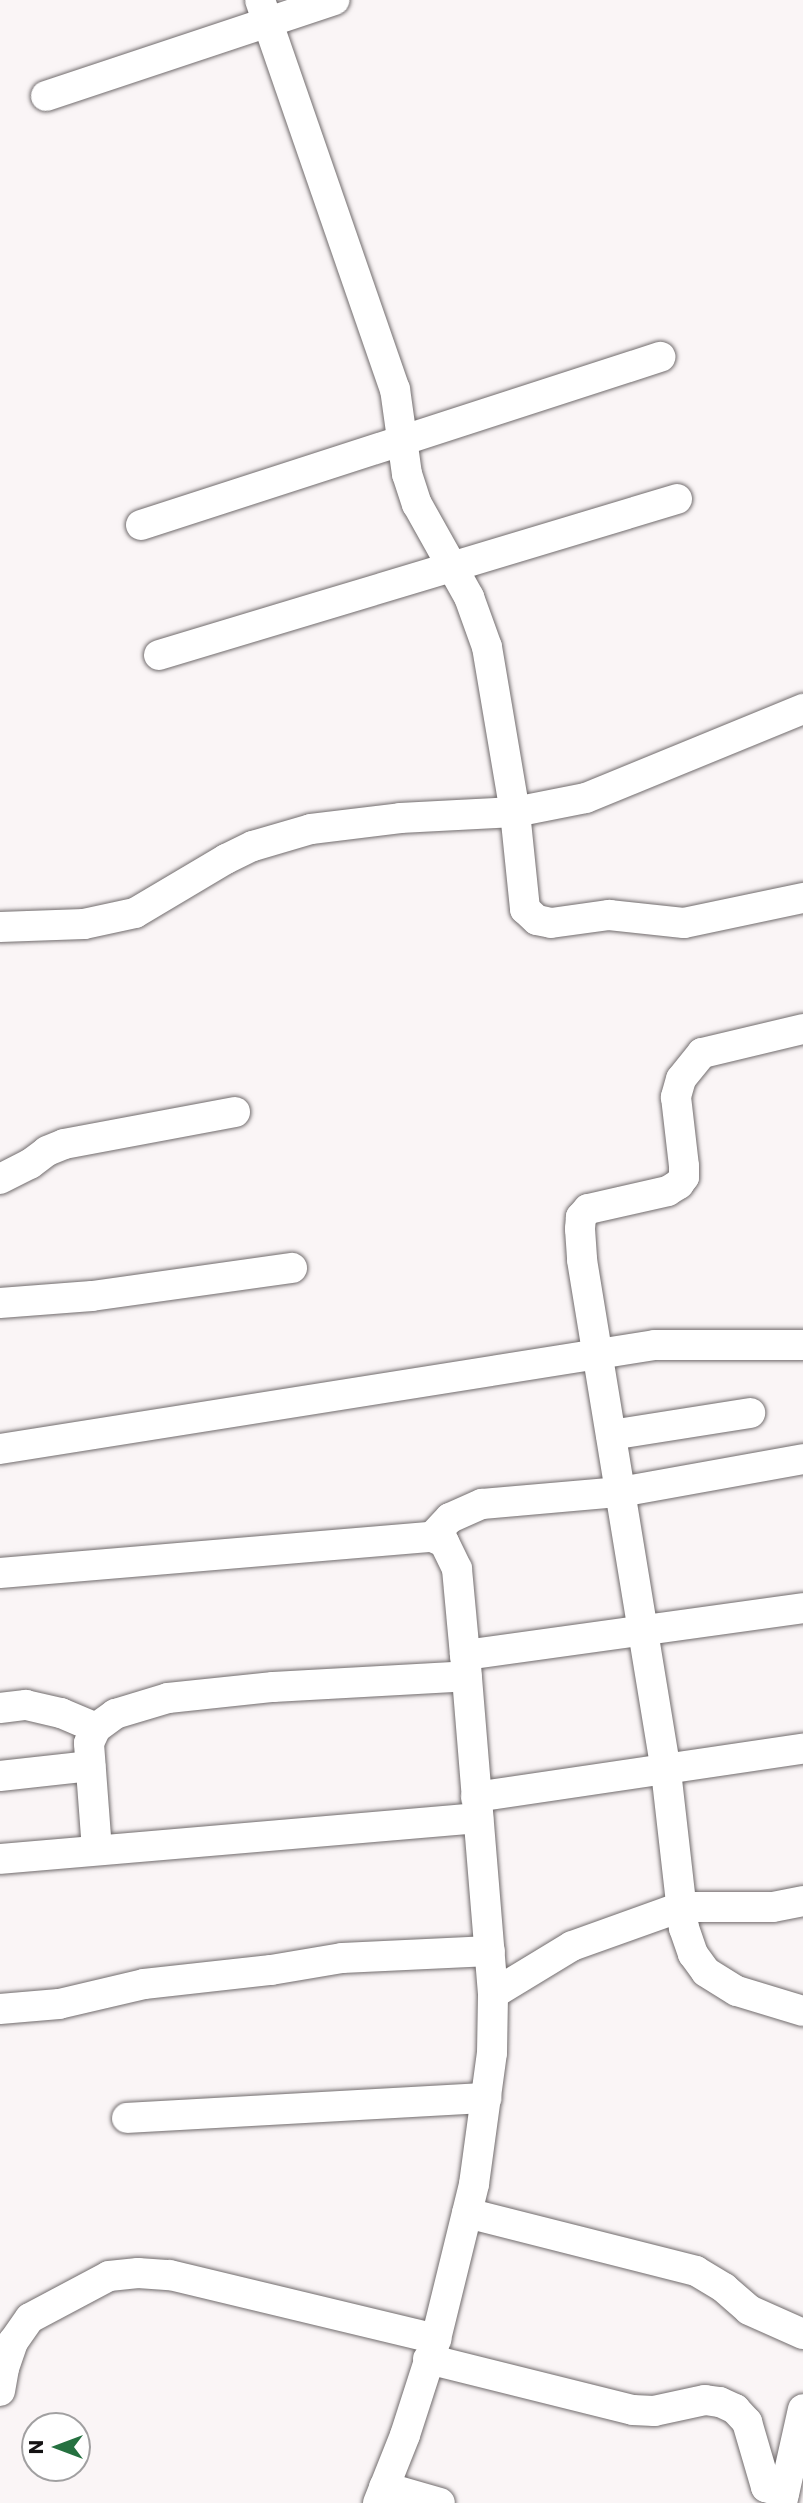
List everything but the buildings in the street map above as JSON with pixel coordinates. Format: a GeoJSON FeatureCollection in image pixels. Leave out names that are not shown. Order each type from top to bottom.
{"type":"FeatureCollection","features":[{"type":"Feature","properties":{"kind":"street"},"geometry":{"type":"LineString","coordinates":[[46,96],[264,11],[334,0]]}},
{"type":"Feature","properties":{"kind":"street"},"geometry":{"type":"LineString","coordinates":[[264,11],[395,389],[407,474],[417,504],[469,597],[487,647],[515,812],[525,909],[537,920],[551,923],[631,915],[684,923],[803,898]]}},
{"type":"Feature","properties":{"kind":"street"},"geometry":{"type":"LineString","coordinates":[[141,525],[660,357]]}},
{"type":"Feature","properties":{"kind":"street"},"geometry":{"type":"LineString","coordinates":[[159,655],[677,499]]}},
{"type":"Feature","properties":{"kind":"street"},"geometry":{"type":"LineString","coordinates":[[0,928],[84,924],[135,913],[244,851],[311,829],[400,818],[515,812],[586,798],[803,709]]}},
{"type":"Feature","properties":{"kind":"street"},"geometry":{"type":"LineString","coordinates":[[803,1029],[702,1053],[681,1079],[676,1097],[684,1166],[684,1177],[679,1184],[668,1191],[588,1209],[581,1217],[582,1261],[666,1771],[684,1927],[693,1954],[706,1972],[737,1991],[803,2011]]}},
{"type":"Feature","properties":{"kind":"street"},"geometry":{"type":"LineString","coordinates":[[0,1179],[64,1144],[235,1112]]}},
{"type":"Feature","properties":{"kind":"street"},"geometry":{"type":"LineString","coordinates":[[0,1303],[92,1296],[292,1268]]}},
{"type":"Feature","properties":{"kind":"street"},"geometry":{"type":"LineString","coordinates":[[0,1449],[599,1353],[697,1343],[803,1345]]}},
{"type":"Feature","properties":{"kind":"street"},"geometry":{"type":"LineString","coordinates":[[611,1435],[750,1413]]}},
{"type":"Feature","properties":{"kind":"street"},"geometry":{"type":"LineString","coordinates":[[432,1537],[450,1518],[482,1504],[620,1492],[803,1459]]}},
{"type":"Feature","properties":{"kind":"street"},"geometry":{"type":"LineString","coordinates":[[0,1573],[432,1537],[444,1542],[457,1569],[490,1951],[493,1994],[492,2053],[474,2184],[467,2213],[432,2349],[405,2435],[381,2495],[440,2503]]}},
{"type":"Feature","properties":{"kind":"street"},"geometry":{"type":"LineString","coordinates":[[97,1850],[89,1744],[96,1728],[115,1714],[168,1698],[466,1665],[642,1631],[803,1608]]}},
{"type":"Feature","properties":{"kind":"street"},"geometry":{"type":"LineString","coordinates":[[0,1707],[37,1708],[61,1713],[96,1728]]}},
{"type":"Feature","properties":{"kind":"street"},"geometry":{"type":"LineString","coordinates":[[0,1859],[477,1807],[666,1771],[803,1749]]}},
{"type":"Feature","properties":{"kind":"street"},"geometry":{"type":"LineString","coordinates":[[0,1776],[90,1766]]}},
{"type":"Feature","properties":{"kind":"street"},"geometry":{"type":"LineString","coordinates":[[493,1994],[572,1945],[681,1907],[773,1907],[803,1901]]}},
{"type":"Feature","properties":{"kind":"street"},"geometry":{"type":"LineString","coordinates":[[0,2009],[60,2004],[144,1984],[271,1970],[342,1958],[490,1951]]}},
{"type":"Feature","properties":{"kind":"street"},"geometry":{"type":"LineString","coordinates":[[127,2118],[486,2098]]}},
{"type":"Feature","properties":{"kind":"street"},"geometry":{"type":"LineString","coordinates":[[467,2213],[696,2271],[724,2288],[748,2310],[803,2334]]}},
{"type":"Feature","properties":{"kind":"street"},"geometry":{"type":"LineString","coordinates":[[0,2391],[13,2342],[30,2318],[109,2276],[138,2273],[170,2275],[432,2349],[633,2410],[654,2411],[705,2400],[720,2402],[735,2409],[747,2422],[766,2487],[790,2484],[803,2409]]}}]}
